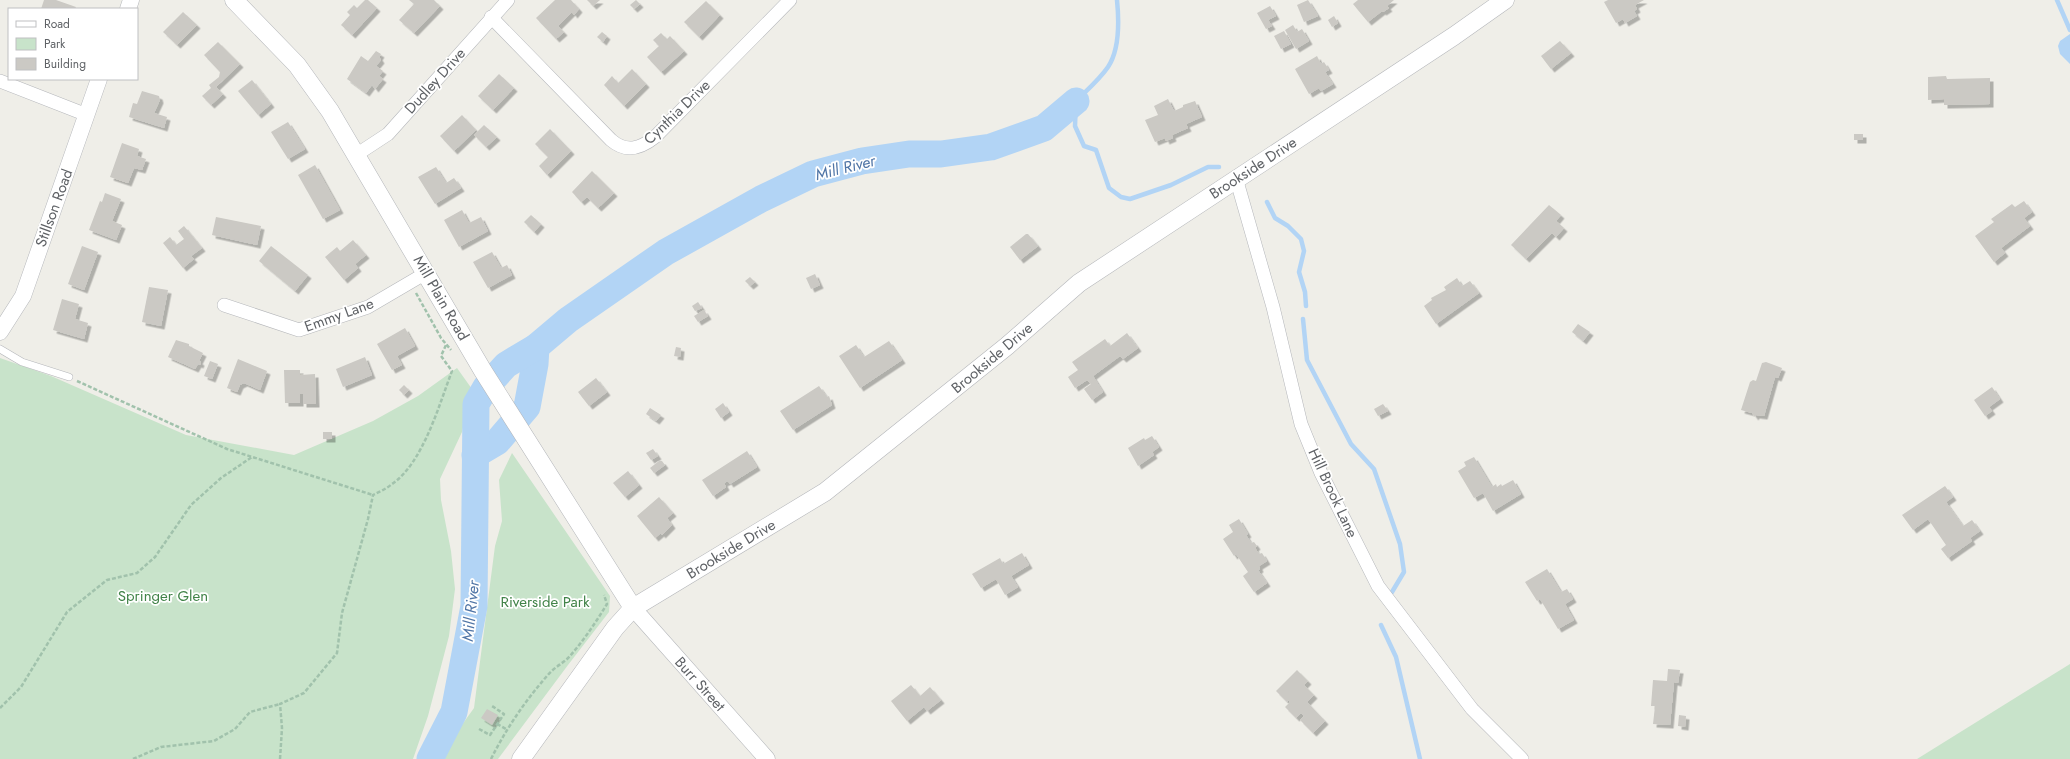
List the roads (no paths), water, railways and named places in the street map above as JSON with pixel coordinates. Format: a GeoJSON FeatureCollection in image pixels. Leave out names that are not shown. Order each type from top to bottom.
{"type":"FeatureCollection","features":[{"type":"Feature","properties":{"kind":"main road","name":"Mill Plain Road"},"geometry":{"type":"LineString","coordinates":[[234,0],[263,28],[297,65],[330,111],[483,371],[633,608]]}},
{"type":"Feature","properties":{"kind":"main road","name":"Brookside Drive"},"geometry":{"type":"LineString","coordinates":[[521,759],[615,628],[633,608],[825,492],[1007,346],[1079,283],[1236,178],[1454,36],[1505,0]]}},
{"type":"Feature","properties":{"kind":"street","name":"Dudley Drive"},"geometry":{"type":"LineString","coordinates":[[356,155],[388,134],[491,17],[508,0]]}},
{"type":"Feature","properties":{"kind":"street","name":"Cynthia Drive"},"geometry":{"type":"LineString","coordinates":[[491,17],[611,140],[618,146],[638,148],[655,137],[790,0]]}},
{"type":"Feature","properties":{"kind":"street","name":"Stillson Road"},"geometry":{"type":"LineString","coordinates":[[0,332],[22,296],[99,80]]}},
{"type":"Feature","properties":{"kind":"street"},"geometry":{"type":"LineString","coordinates":[[0,81],[87,115]]}},
{"type":"Feature","properties":{"kind":"street","name":"Hill Brook Lane"},"geometry":{"type":"LineString","coordinates":[[1236,178],[1273,307],[1302,424],[1321,473],[1378,586],[1472,709],[1522,759]]}},
{"type":"Feature","properties":{"kind":"street","name":"Emmy Lane"},"geometry":{"type":"LineString","coordinates":[[224,305],[299,330],[368,307],[426,273]]}},
{"type":"Feature","properties":{"kind":"street","name":"Burr Street"},"geometry":{"type":"LineString","coordinates":[[633,608],[767,759]]}},
{"type":"Feature","properties":{"kind":"lane"},"geometry":{"type":"LineString","coordinates":[[0,349],[22,362],[69,377]]}},
{"type":"Feature","properties":{"kind":"water"},"geometry":{"type":"Polygon","coordinates":[[[2070,34],[2070,64],[2060,54],[2058,46],[2060,41],[2070,34]]]}},
{"type":"Feature","properties":{"kind":"waterway"},"geometry":{"type":"LineString","coordinates":[[1117,0],[1118,34],[1112,60],[1101,76],[1076,101],[1075,126],[1084,146],[1096,150],[1109,188],[1121,197],[1130,199],[1171,185],[1208,167],[1219,167]]}},
{"type":"Feature","properties":{"kind":"waterway"},"geometry":{"type":"LineString","coordinates":[[2057,0],[2070,30]]}},
{"type":"Feature","properties":{"kind":"waterway","name":"Mill River"},"geometry":{"type":"LineString","coordinates":[[430,759],[454,712],[474,606],[476,404],[486,387],[506,365],[536,347],[568,320],[666,252],[761,199],[813,174],[862,161],[909,154],[941,154],[991,147],[1044,128],[1076,101]]}},
{"type":"Feature","properties":{"kind":"waterway"},"geometry":{"type":"LineString","coordinates":[[1267,202],[1275,218],[1288,226],[1301,239],[1304,251],[1299,272],[1305,292],[1306,306]]}},
{"type":"Feature","properties":{"kind":"waterway"},"geometry":{"type":"LineString","coordinates":[[1303,319],[1307,360],[1351,444],[1374,469],[1400,544],[1404,572],[1392,592]]}},
{"type":"Feature","properties":{"kind":"waterway","name":"Mill River"},"geometry":{"type":"LineString","coordinates":[[475,455],[497,442],[527,407],[535,364],[536,347]]}},
{"type":"Feature","properties":{"kind":"waterway"},"geometry":{"type":"LineString","coordinates":[[1381,625],[1396,657],[1420,759]]}},
{"type":"Feature","properties":{"kind":"park label","name":"Springer Glen"},"geometry":{"type":"Point","coordinates":[163,596]}},
{"type":"Feature","properties":{"kind":"park label","name":"Riverside Park"},"geometry":{"type":"Point","coordinates":[545,602]}}]}
